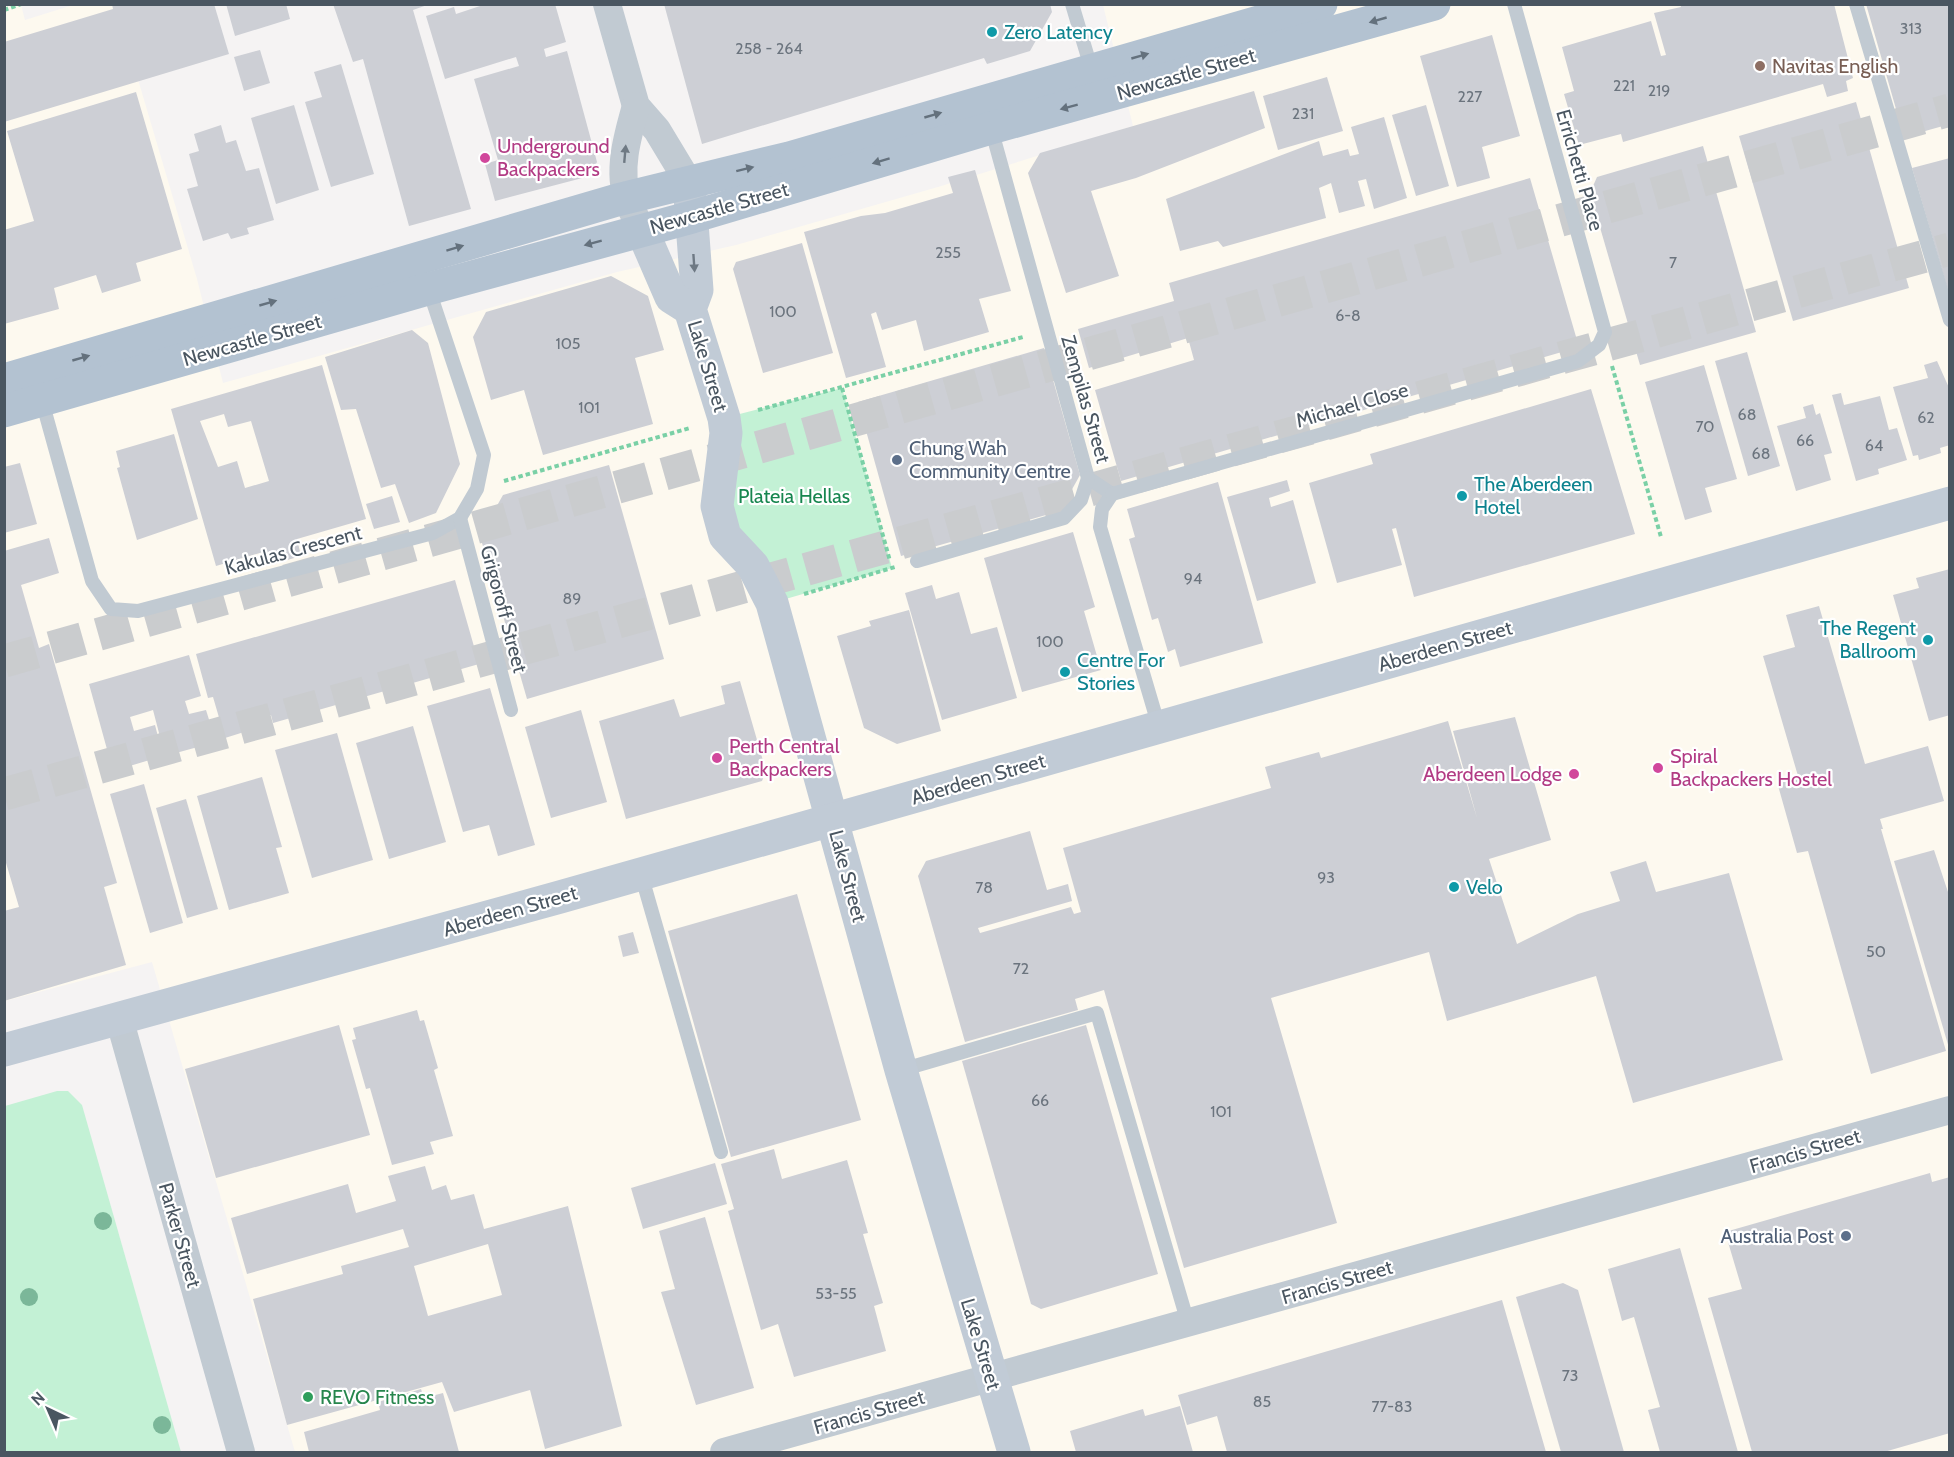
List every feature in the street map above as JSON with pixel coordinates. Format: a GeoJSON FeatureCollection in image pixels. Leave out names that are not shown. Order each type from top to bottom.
{"type":"FeatureCollection","features":[{"type":"Feature","properties":{"kind":"main road","name":"Newcastle Street"},"geometry":{"type":"LineString","coordinates":[[1096,84],[1321,4]]}},
{"type":"Feature","properties":{"kind":"main road","name":"Newcastle Street"},"geometry":{"type":"LineString","coordinates":[[4,411],[42,401],[425,274],[627,198],[789,158],[987,114],[1096,84],[1434,4]]}},
{"type":"Feature","properties":{"kind":"main road","name":"Newcastle Street"},"geometry":{"type":"LineString","coordinates":[[4,380],[425,274],[642,230],[692,217],[987,114]]}},
{"type":"Feature","properties":{"kind":"street","name":"Lake Street"},"geometry":{"type":"LineString","coordinates":[[607,4],[636,106],[657,130],[689,183],[697,290],[690,309],[724,418],[726,433],[717,506],[724,536],[753,566],[772,603],[902,1070],[1014,1452]]}},
{"type":"Feature","properties":{"kind":"street","name":"Lake Street"},"geometry":{"type":"LineString","coordinates":[[636,106],[627,137],[624,170],[627,198],[671,297],[690,309]]}},
{"type":"Feature","properties":{"kind":"street","name":"Aberdeen Street"},"geometry":{"type":"LineString","coordinates":[[4,1050],[641,874],[1950,503]]}},
{"type":"Feature","properties":{"kind":"street","name":"Parker Street"},"geometry":{"type":"LineString","coordinates":[[119,1018],[241,1452]]}},
{"type":"Feature","properties":{"kind":"street","name":"Francis Street"},"geometry":{"type":"LineString","coordinates":[[724,1452],[1950,1110]]}},
{"type":"Feature","properties":{"kind":"lane"},"geometry":{"type":"LineString","coordinates":[[1072,4],[1096,84]]}},
{"type":"Feature","properties":{"kind":"lane","name":"Errichetti Place"},"geometry":{"type":"LineString","coordinates":[[1514,4],[1605,332],[1599,345]]}},
{"type":"Feature","properties":{"kind":"lane"},"geometry":{"type":"LineString","coordinates":[[1856,4],[1950,320]]}},
{"type":"Feature","properties":{"kind":"lane","name":"Zempilas Street"},"geometry":{"type":"LineString","coordinates":[[987,114],[1088,478],[1112,494]]}},
{"type":"Feature","properties":{"kind":"lane"},"geometry":{"type":"LineString","coordinates":[[425,274],[484,455],[477,489],[460,518]]}},
{"type":"Feature","properties":{"kind":"lane","name":"Michael Close"},"geometry":{"type":"LineString","coordinates":[[1112,494],[1578,361],[1599,345]]}},
{"type":"Feature","properties":{"kind":"lane","name":"Kakulas Crescent"},"geometry":{"type":"LineString","coordinates":[[43,369],[42,401],[92,581],[111,609],[138,611],[433,533],[460,518]]}},
{"type":"Feature","properties":{"kind":"lane"},"geometry":{"type":"LineString","coordinates":[[917,561],[1064,518],[1080,500],[1088,478]]}},
{"type":"Feature","properties":{"kind":"lane"},"geometry":{"type":"LineString","coordinates":[[1112,494],[1102,509],[1100,527],[1159,728]]}},
{"type":"Feature","properties":{"kind":"lane","name":"Grigoroff Street"},"geometry":{"type":"LineString","coordinates":[[460,518],[511,710]]}},
{"type":"Feature","properties":{"kind":"lane"},"geometry":{"type":"LineString","coordinates":[[641,874],[721,1152]]}},
{"type":"Feature","properties":{"kind":"lane"},"geometry":{"type":"LineString","coordinates":[[902,1070],[1097,1013],[1188,1323]]}},
{"type":"Feature","properties":{"kind":"path"},"geometry":{"type":"LineString","coordinates":[[4,10],[21,4]]}},
{"type":"Feature","properties":{"kind":"path"},"geometry":{"type":"LineString","coordinates":[[477,489],[724,418],[842,388],[1046,330]]}},
{"type":"Feature","properties":{"kind":"path"},"geometry":{"type":"LineString","coordinates":[[1599,345],[1611,364],[1661,537]]}},
{"type":"Feature","properties":{"kind":"path"},"geometry":{"type":"LineString","coordinates":[[842,388],[892,568]]}},
{"type":"Feature","properties":{"kind":"path"},"geometry":{"type":"LineString","coordinates":[[772,603],[917,561]]}},
{"type":"Feature","properties":{"kind":"shaded area"},"geometry":{"type":"Polygon","coordinates":[[[5,5],[21,5],[25,20],[73,5],[116,5],[197,279],[223,383],[617,272],[736,245],[938,187],[1133,126],[1103,5],[1949,5],[1949,1452],[295,1452],[152,962],[5,1001],[5,5]]]}},
{"type":"Feature","properties":{"kind":"green space","name":"Plateia Hellas"},"geometry":{"type":"Polygon","coordinates":[[[842,388],[892,568],[772,603],[725,534],[724,418],[842,388]]]}},
{"type":"Feature","properties":{"kind":"green space"},"geometry":{"type":"Polygon","coordinates":[[[57,1091],[68,1091],[82,1105],[181,1452],[5,1452],[5,1106],[57,1091]]]}},
{"type":"Feature","properties":{"kind":"building"},"geometry":{"type":"Polygon","coordinates":[[[112,4],[214,4],[229,54],[4,122],[4,42],[113,9],[112,4]]]}},
{"type":"Feature","properties":{"kind":"building"},"geometry":{"type":"Polygon","coordinates":[[[226,4],[286,4],[290,19],[235,36],[226,4]]]}},
{"type":"Feature","properties":{"kind":"building"},"geometry":{"type":"Polygon","coordinates":[[[333,4],[430,4],[413,10],[471,209],[409,226],[363,59],[353,62],[333,4]]]}},
{"type":"Feature","properties":{"kind":"building"},"geometry":{"type":"Polygon","coordinates":[[[486,4],[555,4],[566,42],[544,49],[546,57],[567,51],[597,162],[590,176],[495,201],[485,164],[498,160],[474,79],[519,66],[516,57],[445,79],[426,16],[454,7],[456,14],[486,4]]]}},
{"type":"Feature","properties":{"kind":"building"},"geometry":{"type":"Polygon","coordinates":[[[664,4],[1050,4],[1052,12],[1030,51],[987,64],[984,58],[702,144],[664,4]]]}},
{"type":"Feature","properties":{"kind":"building","name":"Navitas English"},"geometry":{"type":"Polygon","coordinates":[[[1680,4],[1834,4],[1853,78],[1846,81],[1848,91],[1827,97],[1823,84],[1623,142],[1621,134],[1579,145],[1564,94],[1574,91],[1562,47],[1651,21],[1661,56],[1666,55],[1654,13],[1681,7],[1680,4]]]}},
{"type":"Feature","properties":{"kind":"building"},"geometry":{"type":"Polygon","coordinates":[[[1866,4],[1950,4],[1950,124],[1904,137],[1866,4]]]}},
{"type":"Feature","properties":{"kind":"building"},"geometry":{"type":"Polygon","coordinates":[[[1492,35],[1520,136],[1482,147],[1490,178],[1457,187],[1420,56],[1492,35]]]}},
{"type":"Feature","properties":{"kind":"building"},"geometry":{"type":"Polygon","coordinates":[[[260,50],[270,83],[244,91],[234,57],[260,50]]]}},
{"type":"Feature","properties":{"kind":"building"},"geometry":{"type":"Polygon","coordinates":[[[341,64],[374,174],[331,187],[305,102],[322,97],[314,72],[341,64]]]}},
{"type":"Feature","properties":{"kind":"building"},"geometry":{"type":"Polygon","coordinates":[[[1327,77],[1343,131],[1278,150],[1263,96],[1327,77]]]}},
{"type":"Feature","properties":{"kind":"building"},"geometry":{"type":"Polygon","coordinates":[[[1254,91],[1265,128],[1136,178],[1091,191],[1119,276],[1066,293],[1028,173],[1040,153],[1254,91]]]}},
{"type":"Feature","properties":{"kind":"building"},"geometry":{"type":"Polygon","coordinates":[[[136,92],[182,249],[136,263],[141,281],[102,293],[96,275],[54,288],[59,309],[4,324],[4,230],[34,221],[7,131],[136,92]]]}},
{"type":"Feature","properties":{"kind":"building"},"geometry":{"type":"Polygon","coordinates":[[[1856,102],[1909,288],[1793,321],[1739,136],[1856,102]]]}},
{"type":"Feature","properties":{"kind":"building"},"geometry":{"type":"Polygon","coordinates":[[[294,105],[319,190],[276,204],[251,118],[294,105]]]}},
{"type":"Feature","properties":{"kind":"building"},"geometry":{"type":"Polygon","coordinates":[[[1426,105],[1449,186],[1416,196],[1392,115],[1426,105]]]}},
{"type":"Feature","properties":{"kind":"building"},"geometry":{"type":"Polygon","coordinates":[[[1384,117],[1407,198],[1374,209],[1366,179],[1358,181],[1365,206],[1339,213],[1331,183],[1319,188],[1326,218],[1223,247],[1218,241],[1180,251],[1166,199],[1319,141],[1323,156],[1348,149],[1350,156],[1359,154],[1351,127],[1384,117]]]}},
{"type":"Feature","properties":{"kind":"building"},"geometry":{"type":"Polygon","coordinates":[[[221,125],[226,143],[236,140],[246,171],[259,168],[274,220],[247,228],[249,234],[231,239],[228,233],[203,241],[187,189],[198,186],[189,154],[199,151],[194,134],[221,125]]]}},
{"type":"Feature","properties":{"kind":"building"},"geometry":{"type":"Polygon","coordinates":[[[1703,146],[1756,332],[1640,365],[1590,193],[1597,177],[1703,146]]]}},
{"type":"Feature","properties":{"kind":"building"},"geometry":{"type":"Polygon","coordinates":[[[1950,158],[1950,294],[1949,294],[1912,168],[1950,158]]]}},
{"type":"Feature","properties":{"kind":"building"},"geometry":{"type":"Polygon","coordinates":[[[975,170],[1011,291],[979,299],[989,332],[924,351],[916,320],[882,330],[876,312],[871,314],[886,367],[846,378],[804,232],[861,216],[885,213],[953,193],[948,177],[975,170]]]}},
{"type":"Feature","properties":{"kind":"building"},"geometry":{"type":"Polygon","coordinates":[[[1530,178],[1579,347],[1121,481],[1095,390],[1194,360],[1188,338],[1089,368],[1078,329],[1174,301],[1169,283],[1530,178]]]}},
{"type":"Feature","properties":{"kind":"building"},"geometry":{"type":"Polygon","coordinates":[[[802,243],[833,353],[763,373],[733,269],[736,262],[802,243]]]}},
{"type":"Feature","properties":{"kind":"building"},"geometry":{"type":"Polygon","coordinates":[[[611,276],[648,296],[664,350],[635,358],[653,424],[543,455],[524,390],[491,400],[473,337],[486,312],[611,276]]]}},
{"type":"Feature","properties":{"kind":"building"},"geometry":{"type":"Polygon","coordinates":[[[412,330],[428,343],[460,464],[436,513],[409,523],[395,484],[381,488],[356,409],[341,410],[325,357],[412,330]]]}},
{"type":"Feature","properties":{"kind":"building"},"geometry":{"type":"Polygon","coordinates":[[[1044,348],[1080,475],[1060,511],[901,556],[858,402],[1044,348]]]}},
{"type":"Feature","properties":{"kind":"building"},"geometry":{"type":"Polygon","coordinates":[[[1747,352],[1780,466],[1748,476],[1715,361],[1747,352]]]}},
{"type":"Feature","properties":{"kind":"building"},"geometry":{"type":"Polygon","coordinates":[[[1937,361],[1950,390],[1950,445],[1940,448],[1941,453],[1919,460],[1918,455],[1913,456],[1893,387],[1928,378],[1924,365],[1937,361]]]}},
{"type":"Feature","properties":{"kind":"building"},"geometry":{"type":"Polygon","coordinates":[[[322,365],[366,519],[297,539],[301,556],[267,566],[263,552],[216,566],[171,409],[322,365]],[[224,414],[200,421],[218,467],[237,461],[245,488],[269,481],[251,421],[228,427],[224,414]]]}},
{"type":"Feature","properties":{"kind":"building"},"geometry":{"type":"Polygon","coordinates":[[[1704,365],[1737,479],[1705,488],[1712,512],[1685,520],[1645,382],[1704,365]]]}},
{"type":"Feature","properties":{"kind":"building"},"geometry":{"type":"Polygon","coordinates":[[[1591,389],[1635,534],[1414,597],[1396,528],[1392,529],[1402,565],[1337,583],[1309,483],[1373,464],[1370,454],[1591,389]]]}},
{"type":"Feature","properties":{"kind":"building"},"geometry":{"type":"Polygon","coordinates":[[[1841,393],[1844,405],[1880,396],[1889,430],[1897,428],[1907,460],[1878,469],[1879,474],[1856,481],[1832,395],[1841,393]]]}},
{"type":"Feature","properties":{"kind":"building"},"geometry":{"type":"Polygon","coordinates":[[[1813,404],[1816,415],[1820,413],[1832,453],[1824,455],[1831,480],[1796,491],[1777,426],[1806,418],[1803,407],[1813,404]]]}},
{"type":"Feature","properties":{"kind":"building"},"geometry":{"type":"Polygon","coordinates":[[[174,434],[198,519],[137,540],[117,468],[120,467],[116,451],[174,434]]]}},
{"type":"Feature","properties":{"kind":"building"},"geometry":{"type":"Polygon","coordinates":[[[20,463],[37,524],[4,533],[4,467],[20,463]]]}},
{"type":"Feature","properties":{"kind":"building"},"geometry":{"type":"Polygon","coordinates":[[[609,465],[664,659],[527,699],[480,536],[503,495],[609,465]]]}},
{"type":"Feature","properties":{"kind":"building"},"geometry":{"type":"Polygon","coordinates":[[[1287,480],[1290,491],[1269,498],[1271,507],[1293,500],[1316,583],[1257,601],[1227,497],[1287,480]]]}},
{"type":"Feature","properties":{"kind":"building"},"geometry":{"type":"Polygon","coordinates":[[[1218,482],[1263,643],[1180,667],[1175,649],[1168,652],[1158,618],[1152,620],[1129,539],[1135,537],[1127,509],[1218,482]]]}},
{"type":"Feature","properties":{"kind":"building"},"geometry":{"type":"Polygon","coordinates":[[[392,496],[400,522],[374,529],[366,504],[392,496]]]}},
{"type":"Feature","properties":{"kind":"building"},"geometry":{"type":"Polygon","coordinates":[[[1073,532],[1095,607],[1084,611],[1101,670],[1022,692],[984,558],[1073,532]]]}},
{"type":"Feature","properties":{"kind":"building"},"geometry":{"type":"Polygon","coordinates":[[[49,538],[59,573],[21,585],[39,648],[49,644],[117,883],[104,887],[126,965],[4,1001],[4,911],[19,907],[4,856],[4,551],[49,538]]]}},
{"type":"Feature","properties":{"kind":"building","name":"The Regent Ballroom"},"geometry":{"type":"Polygon","coordinates":[[[1950,569],[1950,715],[1929,721],[1893,595],[1919,588],[1916,578],[1950,569]]]}},
{"type":"Feature","properties":{"kind":"building"},"geometry":{"type":"Polygon","coordinates":[[[455,580],[479,664],[273,723],[271,715],[254,720],[257,728],[225,738],[213,697],[208,698],[196,654],[455,580]]]}},
{"type":"Feature","properties":{"kind":"building"},"geometry":{"type":"Polygon","coordinates":[[[932,585],[936,599],[959,592],[971,634],[997,627],[1017,698],[942,720],[905,593],[932,585]]]}},
{"type":"Feature","properties":{"kind":"building"},"geometry":{"type":"Polygon","coordinates":[[[1819,606],[1865,764],[1928,746],[1944,801],[1880,819],[1946,1051],[1871,1074],[1808,851],[1797,853],[1777,782],[1798,776],[1763,656],[1795,647],[1786,615],[1819,606]]]}},
{"type":"Feature","properties":{"kind":"building"},"geometry":{"type":"Polygon","coordinates":[[[909,610],[941,731],[897,744],[864,728],[837,636],[871,626],[869,621],[909,610]]]}},
{"type":"Feature","properties":{"kind":"building"},"geometry":{"type":"Polygon","coordinates":[[[189,655],[201,696],[185,701],[189,714],[206,710],[216,742],[165,756],[153,710],[130,717],[134,731],[155,725],[163,756],[113,771],[89,684],[189,655]]]}},
{"type":"Feature","properties":{"kind":"building"},"geometry":{"type":"Polygon","coordinates":[[[740,681],[766,771],[762,781],[626,819],[599,721],[674,699],[680,717],[725,704],[721,686],[740,681]]]}},
{"type":"Feature","properties":{"kind":"building"},"geometry":{"type":"Polygon","coordinates":[[[490,688],[535,845],[498,856],[489,825],[463,832],[427,706],[490,688]]]}},
{"type":"Feature","properties":{"kind":"building"},"geometry":{"type":"Polygon","coordinates":[[[581,710],[607,802],[551,818],[525,727],[581,710]]]}},
{"type":"Feature","properties":{"kind":"building"},"geometry":{"type":"Polygon","coordinates":[[[1515,717],[1551,840],[1489,859],[1517,944],[1578,914],[1620,901],[1610,872],[1646,861],[1656,892],[1729,873],[1783,1060],[1633,1103],[1596,976],[1447,1021],[1429,952],[1271,998],[1337,1223],[1184,1268],[1104,990],[1075,999],[1078,1010],[965,1042],[918,876],[926,861],[1030,831],[1047,890],[1068,884],[1072,901],[978,928],[980,933],[1071,907],[1074,914],[1081,912],[1063,848],[1271,788],[1265,767],[1319,752],[1321,758],[1448,721],[1477,818],[1453,731],[1515,717]]]}},
{"type":"Feature","properties":{"kind":"building"},"geometry":{"type":"Polygon","coordinates":[[[413,726],[446,842],[389,859],[356,743],[413,726]]]}},
{"type":"Feature","properties":{"kind":"building"},"geometry":{"type":"Polygon","coordinates":[[[337,733],[373,860],[312,878],[275,750],[337,733]]]}},
{"type":"Feature","properties":{"kind":"building"},"geometry":{"type":"Polygon","coordinates":[[[262,777],[282,847],[276,848],[289,893],[229,910],[197,796],[262,777]]]}},
{"type":"Feature","properties":{"kind":"building"},"geometry":{"type":"Polygon","coordinates":[[[144,784],[183,923],[150,933],[110,794],[144,784]]]}},
{"type":"Feature","properties":{"kind":"building"},"geometry":{"type":"Polygon","coordinates":[[[186,799],[218,909],[187,918],[156,808],[186,799]]]}},
{"type":"Feature","properties":{"kind":"building"},"geometry":{"type":"Polygon","coordinates":[[[1934,850],[1950,898],[1949,1048],[1894,861],[1934,850]]]}},
{"type":"Feature","properties":{"kind":"building"},"geometry":{"type":"Polygon","coordinates":[[[797,894],[861,1120],[731,1157],[668,931],[797,894]]]}},
{"type":"Feature","properties":{"kind":"building"},"geometry":{"type":"Polygon","coordinates":[[[633,932],[639,953],[623,957],[618,936],[633,932]]]}},
{"type":"Feature","properties":{"kind":"building"},"geometry":{"type":"Polygon","coordinates":[[[417,1010],[420,1021],[424,1020],[438,1068],[434,1070],[453,1136],[430,1142],[434,1154],[392,1165],[370,1088],[366,1089],[352,1040],[356,1039],[353,1028],[417,1010]]]}},
{"type":"Feature","properties":{"kind":"building"},"geometry":{"type":"Polygon","coordinates":[[[339,1025],[370,1135],[216,1178],[185,1069],[339,1025]]]}},
{"type":"Feature","properties":{"kind":"building"},"geometry":{"type":"Polygon","coordinates":[[[1086,1025],[1158,1274],[1041,1309],[1031,1304],[962,1061],[1086,1025]]]}},
{"type":"Feature","properties":{"kind":"building"},"geometry":{"type":"Polygon","coordinates":[[[774,1149],[782,1179],[847,1160],[868,1233],[863,1234],[883,1303],[874,1306],[886,1351],[794,1377],[778,1324],[761,1330],[728,1211],[734,1209],[721,1164],[774,1149]]]}},
{"type":"Feature","properties":{"kind":"building"},"geometry":{"type":"Polygon","coordinates":[[[715,1163],[727,1204],[643,1229],[631,1188],[715,1163]]]}},
{"type":"Feature","properties":{"kind":"building"},"geometry":{"type":"Polygon","coordinates":[[[425,1166],[432,1190],[446,1185],[451,1200],[474,1194],[484,1229],[568,1206],[622,1426],[545,1449],[530,1390],[454,1412],[442,1382],[287,1425],[253,1299],[343,1274],[341,1266],[409,1247],[403,1229],[247,1274],[231,1218],[348,1184],[356,1213],[396,1201],[388,1176],[425,1166]],[[488,1244],[414,1266],[428,1316],[502,1295],[488,1244]]]}},
{"type":"Feature","properties":{"kind":"building"},"geometry":{"type":"Polygon","coordinates":[[[1930,1173],[1932,1182],[1950,1177],[1950,1433],[1884,1452],[1752,1452],[1708,1298],[1742,1289],[1725,1232],[1930,1173]]]}},
{"type":"Feature","properties":{"kind":"building"},"geometry":{"type":"Polygon","coordinates":[[[705,1217],[754,1388],[696,1405],[661,1292],[675,1289],[659,1231],[705,1217]]]}},
{"type":"Feature","properties":{"kind":"building"},"geometry":{"type":"Polygon","coordinates":[[[1680,1248],[1738,1452],[1660,1452],[1648,1410],[1660,1407],[1634,1317],[1622,1321],[1608,1269],[1680,1248]]]}},
{"type":"Feature","properties":{"kind":"building"},"geometry":{"type":"Polygon","coordinates":[[[1563,1283],[1578,1290],[1624,1452],[1561,1452],[1516,1297],[1563,1283]]]}},
{"type":"Feature","properties":{"kind":"building"},"geometry":{"type":"Polygon","coordinates":[[[1502,1300],[1546,1452],[1227,1452],[1217,1416],[1187,1425],[1178,1395],[1502,1300]]]}},
{"type":"Feature","properties":{"kind":"building"},"geometry":{"type":"Polygon","coordinates":[[[421,1389],[424,1398],[443,1393],[459,1452],[309,1452],[304,1432],[380,1410],[378,1402],[421,1389]]]}},
{"type":"Feature","properties":{"kind":"building"},"geometry":{"type":"Polygon","coordinates":[[[1180,1406],[1193,1452],[1076,1452],[1070,1431],[1143,1409],[1145,1416],[1180,1406]]]}},
{"type":"Feature","properties":{"kind":"tunnel"},"geometry":{"type":"LineString","coordinates":[[4,661],[1950,110]]}},
{"type":"Feature","properties":{"kind":"tunnel"},"geometry":{"type":"LineString","coordinates":[[4,794],[1950,249]]}},
{"type":"Feature","properties":{"kind":"place","name":"Zero Latency"},"geometry":{"type":"Point","coordinates":[992,32]}},
{"type":"Feature","properties":{"kind":"place","name":"Navitas English"},"geometry":{"type":"Point","coordinates":[1760,66]}},
{"type":"Feature","properties":{"kind":"place","name":"Underground Backpackers"},"geometry":{"type":"Point","coordinates":[485,158]}},
{"type":"Feature","properties":{"kind":"place","name":"Chung Wah Community Centre"},"geometry":{"type":"Point","coordinates":[897,460]}},
{"type":"Feature","properties":{"kind":"place","name":"The Aberdeen Hotel"},"geometry":{"type":"Point","coordinates":[1462,496]}},
{"type":"Feature","properties":{"kind":"place","name":"The Regent Ballroom"},"geometry":{"type":"Point","coordinates":[1928,640]}},
{"type":"Feature","properties":{"kind":"place","name":"Centre For Stories"},"geometry":{"type":"Point","coordinates":[1065,672]}},
{"type":"Feature","properties":{"kind":"place","name":"Perth Central Backpackers"},"geometry":{"type":"Point","coordinates":[717,758]}},
{"type":"Feature","properties":{"kind":"place","name":"Spiral Backpackers Hostel"},"geometry":{"type":"Point","coordinates":[1658,768]}},
{"type":"Feature","properties":{"kind":"place","name":"Aberdeen Lodge"},"geometry":{"type":"Point","coordinates":[1574,774]}},
{"type":"Feature","properties":{"kind":"place","name":"Velo"},"geometry":{"type":"Point","coordinates":[1454,887]}},
{"type":"Feature","properties":{"kind":"place","name":"Australia Post"},"geometry":{"type":"Point","coordinates":[1846,1236]}},
{"type":"Feature","properties":{"kind":"place","name":"REVO Fitness"},"geometry":{"type":"Point","coordinates":[308,1397]}}]}
